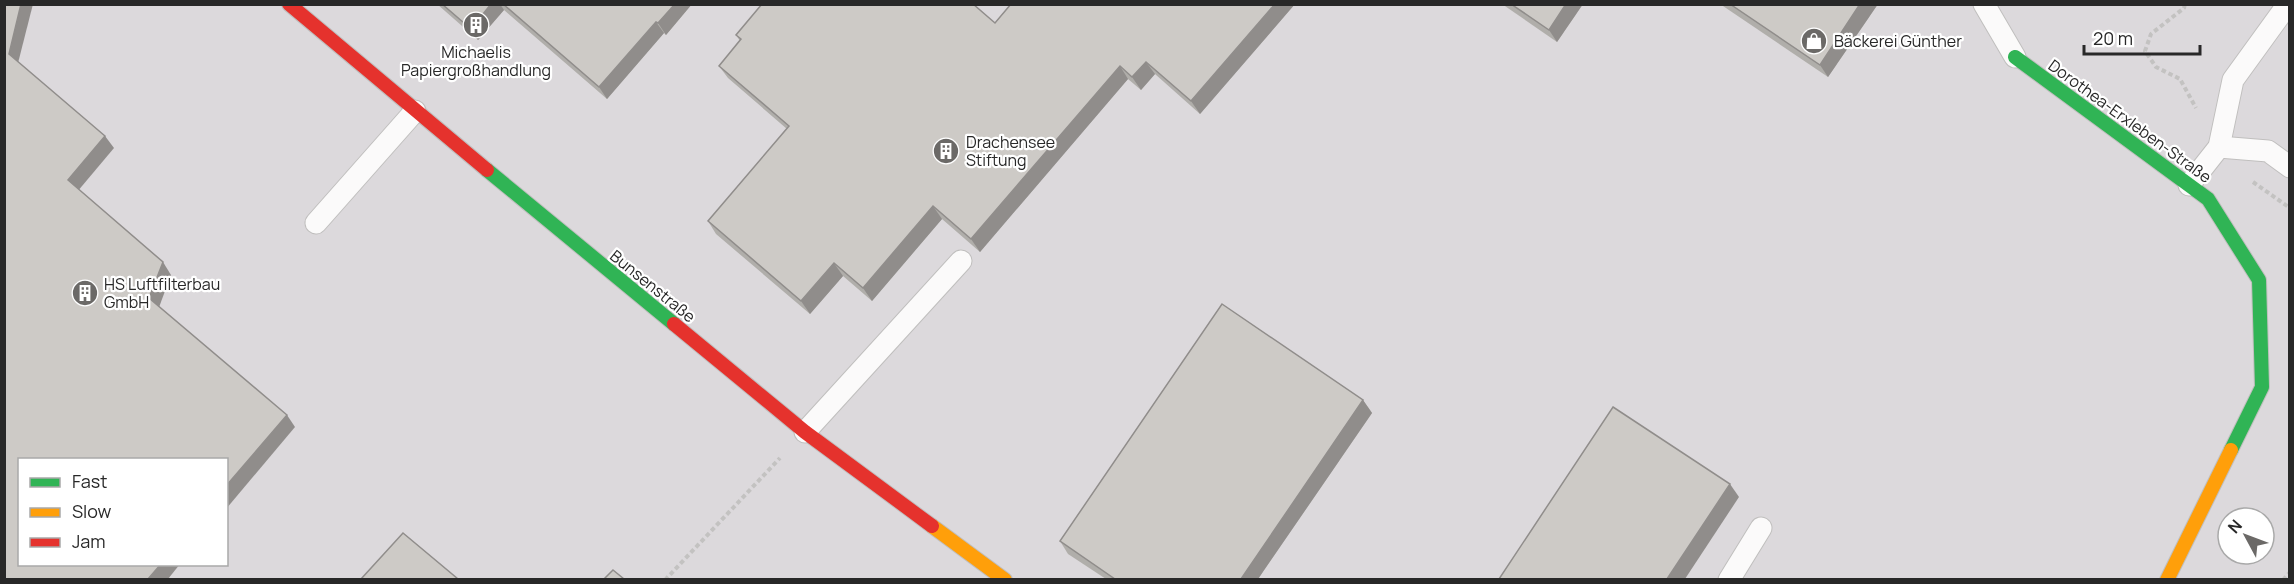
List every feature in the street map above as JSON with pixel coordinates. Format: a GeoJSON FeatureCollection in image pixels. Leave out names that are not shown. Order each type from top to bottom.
{"type":"FeatureCollection","features":[{"type":"Feature","properties":{"kind":"street","name":"Bunsenstraße"},"geometry":{"type":"LineString","coordinates":[[289,4],[415,111],[805,432],[1005,579]]}},
{"type":"Feature","properties":{"kind":"street","name":"Dorothea-Erxleben-Straße"},"geometry":{"type":"LineString","coordinates":[[2015,57],[2208,199],[2259,280],[2262,387],[2167,579]]}},
{"type":"Feature","properties":{"kind":"lane"},"geometry":{"type":"LineString","coordinates":[[1984,4],[2015,57]]}},
{"type":"Feature","properties":{"kind":"lane"},"geometry":{"type":"LineString","coordinates":[[2189,185],[2219,147],[2233,81],[2288,4]]}},
{"type":"Feature","properties":{"kind":"lane"},"geometry":{"type":"LineString","coordinates":[[316,223],[415,111]]}},
{"type":"Feature","properties":{"kind":"lane"},"geometry":{"type":"LineString","coordinates":[[2219,147],[2268,151],[2289,167]]}},
{"type":"Feature","properties":{"kind":"lane"},"geometry":{"type":"LineString","coordinates":[[805,432],[961,261]]}},
{"type":"Feature","properties":{"kind":"lane"},"geometry":{"type":"LineString","coordinates":[[1729,579],[1761,528]]}},
{"type":"Feature","properties":{"kind":"path"},"geometry":{"type":"LineString","coordinates":[[2185,4],[2151,34],[2145,51],[2156,67],[2180,79],[2198,111]]}},
{"type":"Feature","properties":{"kind":"path"},"geometry":{"type":"LineString","coordinates":[[665,579],[805,432]]}},
{"type":"Feature","properties":{"kind":"path"},"geometry":{"type":"LineString","coordinates":[[2283,579],[2289,572]]}},
{"type":"Feature","properties":{"kind":"shaded area"},"geometry":{"type":"Polygon","coordinates":[[[4,5],[2289,5],[2289,579],[5,579],[4,5]]]}},
{"type":"Feature","properties":{"kind":"building","name":"HS Luftfilterbau GmbH"},"geometry":{"type":"Polygon","coordinates":[[[4,4],[21,4],[9,54],[105,136],[68,180],[163,262],[149,298],[287,415],[228,484],[228,458],[18,458],[18,566],[159,566],[148,579],[4,579],[4,4]]]}},
{"type":"Feature","properties":{"kind":"building"},"geometry":{"type":"Polygon","coordinates":[[[442,4],[491,4],[471,29],[442,4]]]}},
{"type":"Feature","properties":{"kind":"building"},"geometry":{"type":"Polygon","coordinates":[[[503,4],[675,4],[658,23],[656,22],[599,87],[503,4]]]}},
{"type":"Feature","properties":{"kind":"building","name":"Drachensee Stiftung"},"geometry":{"type":"Polygon","coordinates":[[[762,4],[973,4],[995,23],[1011,4],[1275,4],[1191,101],[1146,62],[1132,77],[1120,66],[971,239],[933,206],[863,288],[834,263],[801,301],[708,221],[789,126],[719,66],[741,39],[736,35],[762,4]]]}},
{"type":"Feature","properties":{"kind":"building"},"geometry":{"type":"Polygon","coordinates":[[[1511,4],[1566,4],[1549,30],[1511,4]]]}},
{"type":"Feature","properties":{"kind":"building","name":"Bäckerei Günther"},"geometry":{"type":"Polygon","coordinates":[[[1730,4],[1860,4],[1820,65],[1730,4]]]}},
{"type":"Feature","properties":{"kind":"building"},"geometry":{"type":"Polygon","coordinates":[[[1222,304],[1363,400],[1241,579],[1115,579],[1060,541],[1222,304]]]}},
{"type":"Feature","properties":{"kind":"building"},"geometry":{"type":"Polygon","coordinates":[[[1613,407],[1730,484],[1667,579],[1499,579],[1613,407]]]}},
{"type":"Feature","properties":{"kind":"building"},"geometry":{"type":"Polygon","coordinates":[[[403,533],[458,579],[361,579],[403,533]]]}},
{"type":"Feature","properties":{"kind":"building"},"geometry":{"type":"Polygon","coordinates":[[[613,570],[624,579],[604,579],[613,570]]]}},
{"type":"Feature","properties":{"kind":"traffic: fast"},"geometry":{"type":"LineString","coordinates":[[2015,57],[2208,199],[2259,280],[2262,387],[2231,450]]}},
{"type":"Feature","properties":{"kind":"traffic: fast"},"geometry":{"type":"LineString","coordinates":[[487,170],[674,324]]}},
{"type":"Feature","properties":{"kind":"traffic: slow"},"geometry":{"type":"LineString","coordinates":[[2167,580],[2231,450]]}},
{"type":"Feature","properties":{"kind":"traffic: slow"},"geometry":{"type":"LineString","coordinates":[[932,526],[1005,580]]}},
{"type":"Feature","properties":{"kind":"traffic: jam"},"geometry":{"type":"LineString","coordinates":[[289,4],[487,170]]}},
{"type":"Feature","properties":{"kind":"traffic: jam"},"geometry":{"type":"LineString","coordinates":[[674,324],[805,432],[932,526]]}},
{"type":"Feature","properties":{"kind":"place","name":"Michaelis Papiergroßhandlung"},"geometry":{"type":"Point","coordinates":[476,25]}},
{"type":"Feature","properties":{"kind":"place","name":"Bäckerei Günther"},"geometry":{"type":"Point","coordinates":[1814,41]}},
{"type":"Feature","properties":{"kind":"place","name":"Drachensee Stiftung"},"geometry":{"type":"Point","coordinates":[946,151]}},
{"type":"Feature","properties":{"kind":"place","name":"HS Luftfilterbau GmbH"},"geometry":{"type":"Point","coordinates":[85,293]}}]}
